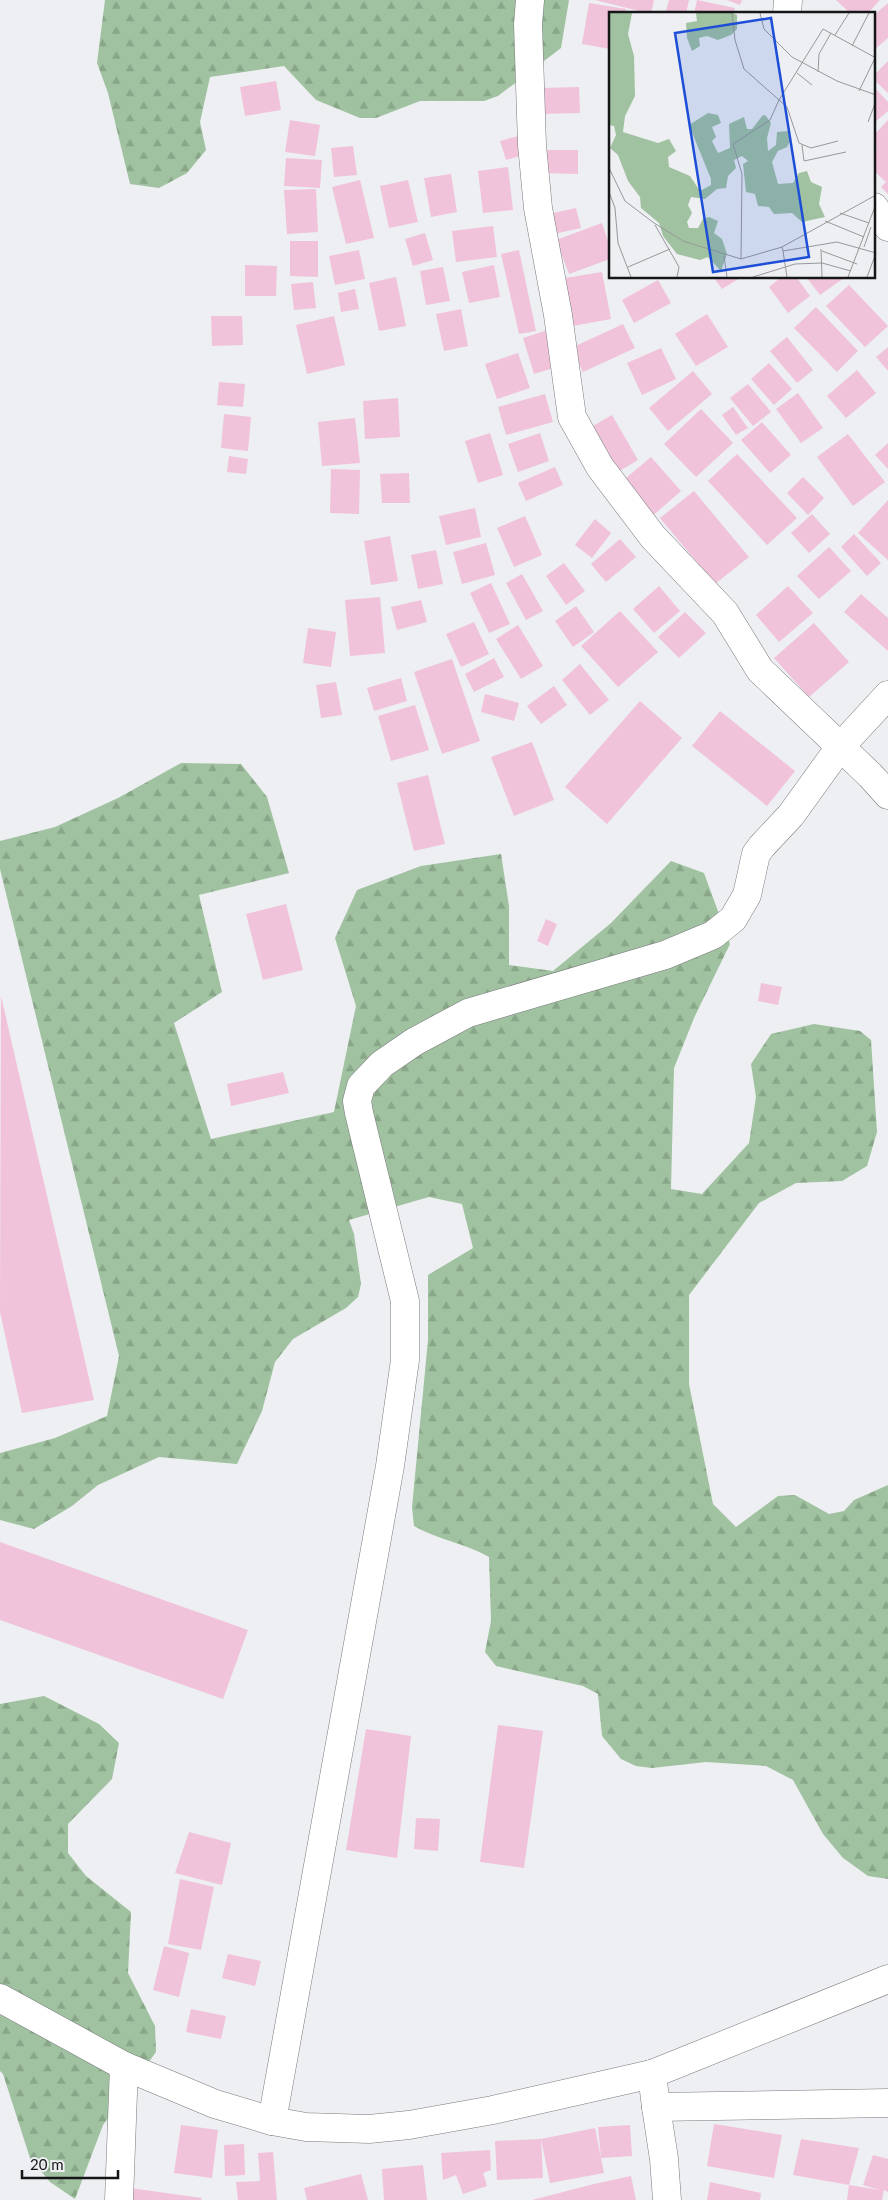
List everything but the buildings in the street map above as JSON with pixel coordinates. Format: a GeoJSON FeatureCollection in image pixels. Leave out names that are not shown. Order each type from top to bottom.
{"type":"FeatureCollection","features":[{"type":"Feature","properties":{"kind":"street"},"geometry":{"type":"LineString","coordinates":[[530,0],[528,24],[532,145],[538,208],[558,315],[572,417],[600,467],[653,537],[725,613],[760,670],[870,775],[888,795]]}},
{"type":"Feature","properties":{"kind":"street"},"geometry":{"type":"LineString","coordinates":[[876,210],[888,227]]}},
{"type":"Feature","properties":{"kind":"street"},"geometry":{"type":"LineString","coordinates":[[272,2121],[390,1466],[404,1360],[405,1301],[359,1113],[357,1101],[361,1086],[382,1064],[414,1042],[468,1013],[665,955],[713,936],[733,919],[748,895],[756,854],[791,816],[840,747],[888,695]]}},
{"type":"Feature","properties":{"kind":"street"},"geometry":{"type":"LineString","coordinates":[[0,1998],[124,2066],[215,2104],[272,2121],[338,2130],[409,2125],[493,2110],[652,2074],[888,1979]]}},
{"type":"Feature","properties":{"kind":"street"},"geometry":{"type":"LineString","coordinates":[[118,2200],[124,2066]]}},
{"type":"Feature","properties":{"kind":"street"},"geometry":{"type":"LineString","coordinates":[[652,2074],[664,2159],[667,2200]]}},
{"type":"Feature","properties":{"kind":"street"},"geometry":{"type":"LineString","coordinates":[[656,2107],[888,2103]]}},
{"type":"Feature","properties":{"kind":"green space"},"geometry":{"type":"Polygon","coordinates":[[[105,0],[569,0],[561,48],[498,96],[484,101],[420,101],[376,118],[360,118],[316,100],[284,66],[210,77],[200,122],[206,150],[187,173],[159,188],[130,184],[108,93],[97,63],[105,0]]]}},
{"type":"Feature","properties":{"kind":"green space"},"geometry":{"type":"Polygon","coordinates":[[[181,763],[241,764],[267,797],[289,873],[199,895],[222,992],[174,1023],[211,1139],[334,1112],[356,1006],[335,938],[357,890],[421,866],[501,854],[509,906],[509,965],[553,971],[611,923],[671,861],[704,873],[730,944],[694,1018],[674,1068],[671,1189],[702,1194],[749,1143],[756,1097],[751,1064],[771,1034],[814,1024],[860,1031],[871,1040],[877,1132],[867,1166],[842,1181],[796,1183],[759,1203],[689,1295],[689,1384],[713,1504],[736,1527],[778,1496],[795,1495],[829,1514],[844,1511],[854,1500],[888,1485],[888,1879],[868,1876],[843,1858],[823,1834],[793,1780],[766,1766],[706,1762],[652,1768],[636,1766],[621,1759],[602,1736],[598,1694],[583,1686],[496,1666],[485,1652],[491,1621],[489,1557],[414,1526],[412,1507],[428,1340],[428,1275],[473,1248],[462,1204],[429,1197],[349,1220],[354,1234],[361,1284],[358,1297],[346,1308],[293,1339],[275,1362],[262,1411],[237,1464],[159,1457],[98,1485],[72,1506],[34,1529],[0,1520],[0,1453],[55,1438],[107,1416],[119,1356],[0,869],[0,841],[55,827],[118,798],[181,763]]]}},
{"type":"Feature","properties":{"kind":"green space"},"geometry":{"type":"Polygon","coordinates":[[[44,1696],[99,1724],[119,1743],[112,1779],[68,1824],[68,1853],[86,1876],[131,1912],[128,1973],[155,2026],[156,2052],[103,2125],[75,2199],[50,2182],[30,2158],[3,2074],[0,2071],[0,1704],[44,1696]]]}}]}
